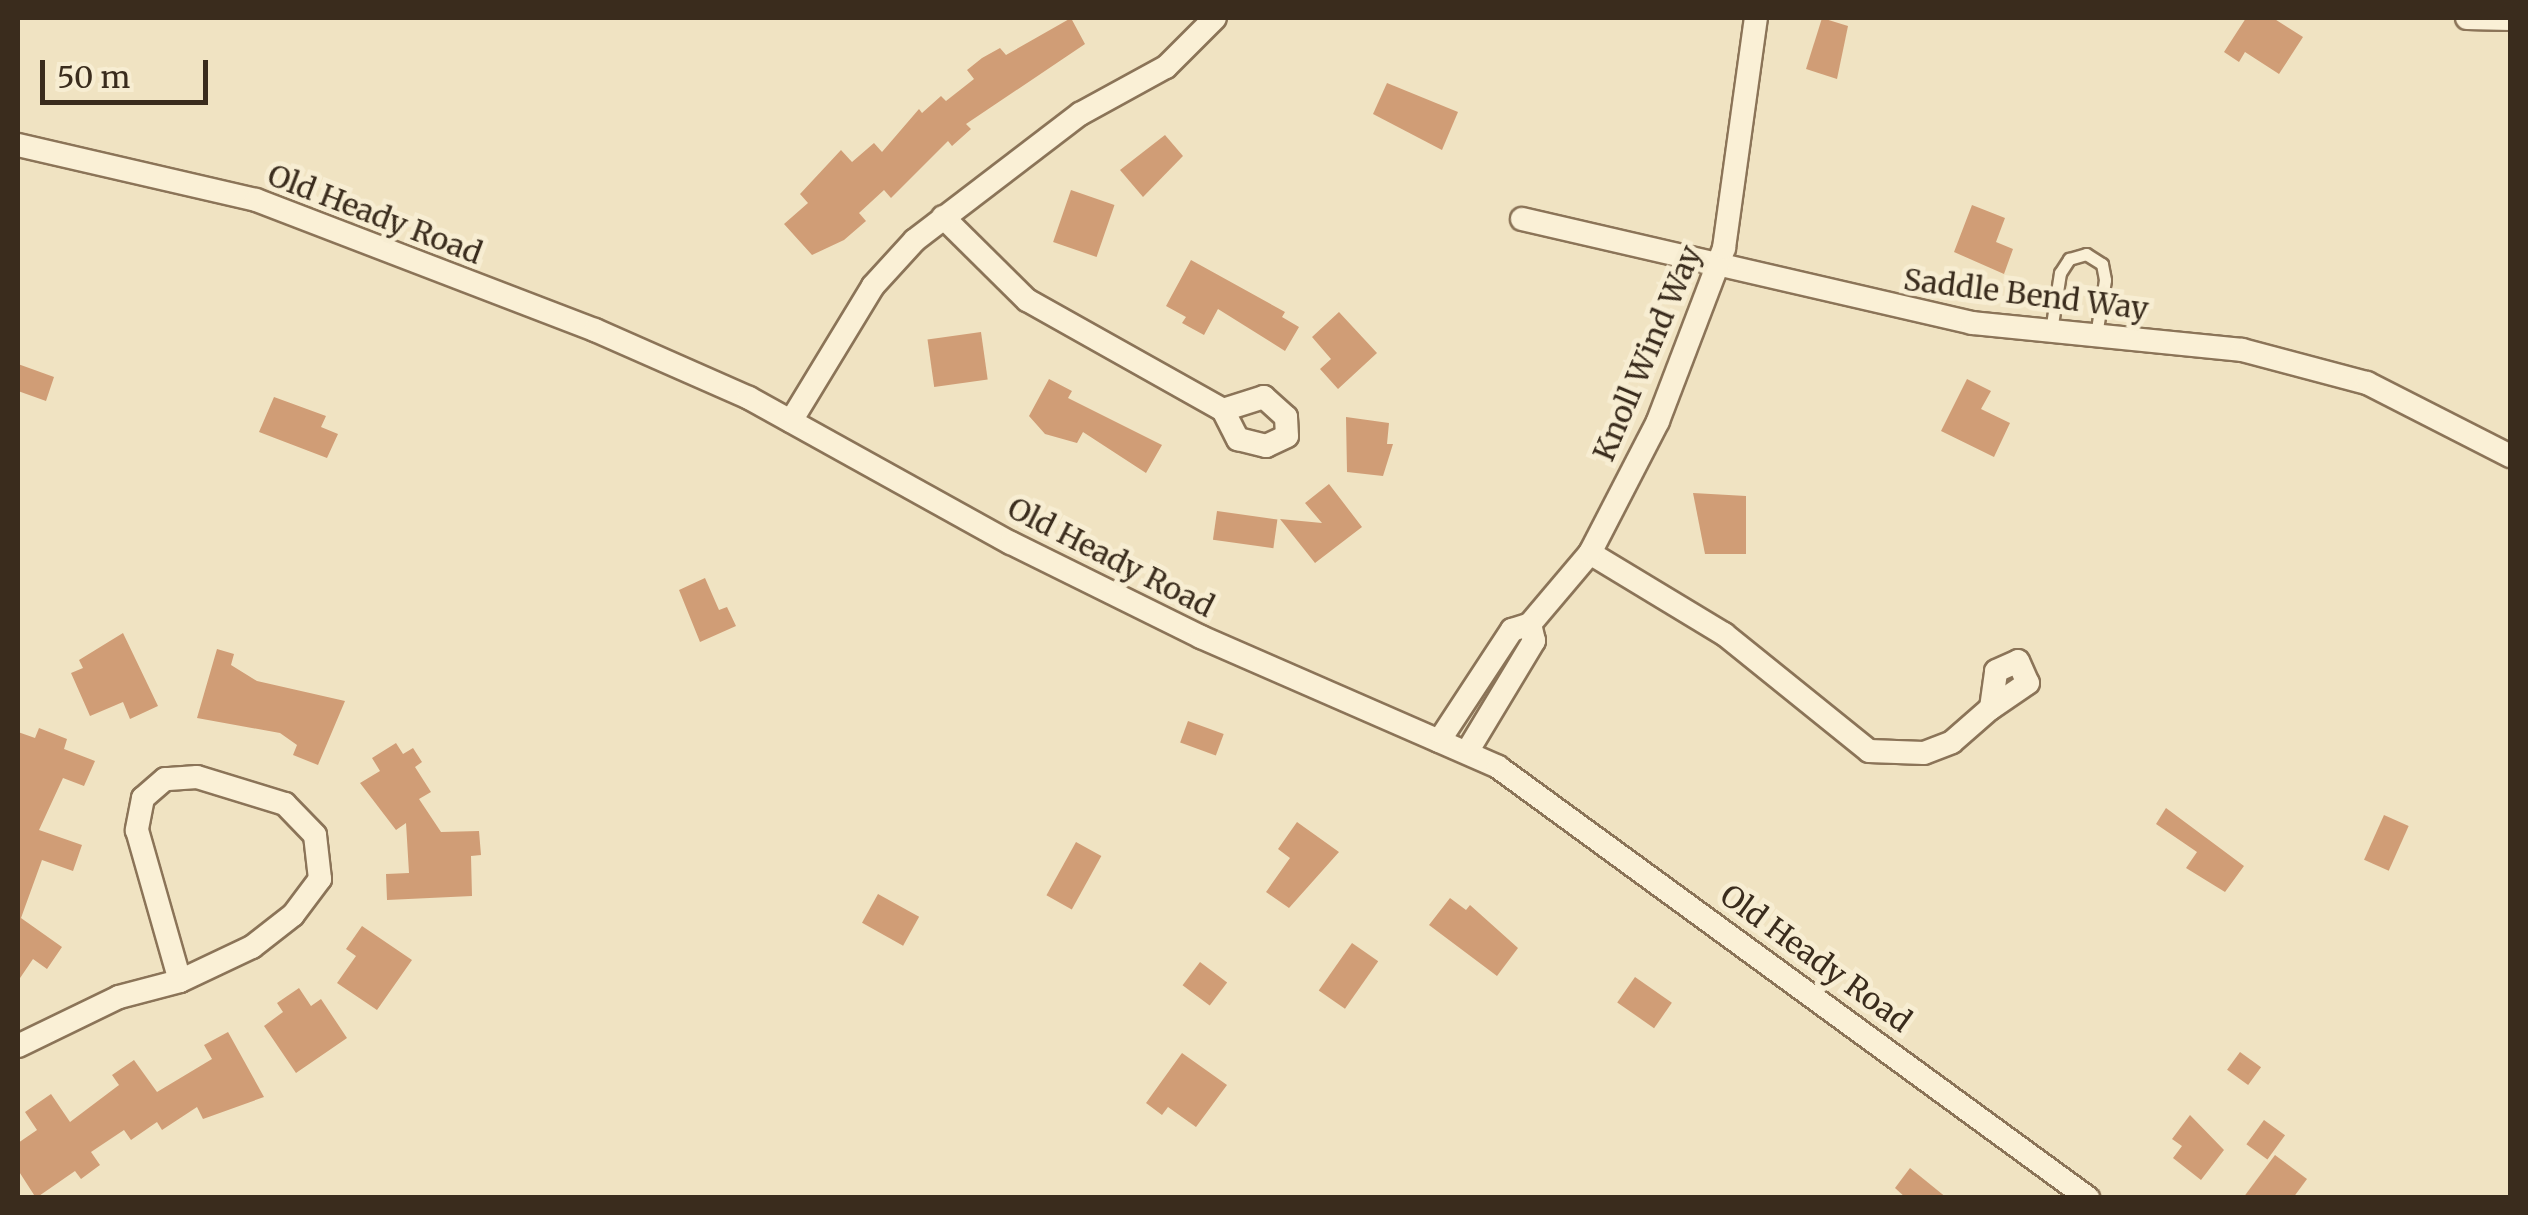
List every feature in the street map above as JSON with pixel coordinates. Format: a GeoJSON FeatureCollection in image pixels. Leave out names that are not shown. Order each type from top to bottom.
{"type":"FeatureCollection","features":[{"type":"Feature","properties":{"kind":"street"},"geometry":{"type":"LineString","coordinates":[[790,421],[873,286],[943,217],[1080,114],[1166,67],[1215,18]]}},
{"type":"Feature","properties":{"kind":"street","name":"Knoll Wind Way"},"geometry":{"type":"LineString","coordinates":[[1438,740],[1512,630],[1530,624],[1590,553],[1658,421],[1718,262],[1756,18]]}},
{"type":"Feature","properties":{"kind":"street"},"geometry":{"type":"LineString","coordinates":[[2467,18],[2510,18]]}},
{"type":"Feature","properties":{"kind":"street","name":"Old Heady Road"},"geometry":{"type":"LineString","coordinates":[[18,145],[158,173],[303,216],[626,343],[790,421],[1011,543],[1201,637],[1498,767],[1718,922],[2088,1198]]}},
{"type":"Feature","properties":{"kind":"street"},"geometry":{"type":"LineString","coordinates":[[943,217],[1027,300],[1222,410]]}},
{"type":"Feature","properties":{"kind":"street","name":"Saddle Bend Way"},"geometry":{"type":"LineString","coordinates":[[1522,220],[1718,262],[1870,303],[2051,330],[2242,350],[2367,383],[2510,456]]}},
{"type":"Feature","properties":{"kind":"street"},"geometry":{"type":"LineString","coordinates":[[1590,553],[1724,634],[1869,751],[1924,753],[1977,727],[1990,709]]}},
{"type":"Feature","properties":{"kind":"street","name":"Knoll Wind Way"},"geometry":{"type":"LineString","coordinates":[[1467,752],[1534,642],[1530,624]]}},
{"type":"Feature","properties":{"kind":"street"},"geometry":{"type":"LineString","coordinates":[[18,1046],[119,996],[180,982],[252,947],[293,915],[320,879],[315,835],[284,804],[197,777],[165,779],[142,798],[137,830],[180,982]]}},
{"type":"Feature","properties":{"kind":"lane"},"geometry":{"type":"LineString","coordinates":[[2051,330],[2060,274],[2069,258],[2086,254],[2102,264],[2105,280],[2096,335]]}},
{"type":"Feature","properties":{"kind":"building"},"geometry":{"type":"Polygon","coordinates":[[[1071,18],[1085,44],[966,124],[971,129],[952,146],[948,141],[891,198],[884,190],[859,213],[866,221],[844,240],[812,255],[784,224],[808,203],[800,194],[841,150],[852,162],[874,143],[882,152],[919,109],[922,113],[941,96],[946,101],[974,79],[967,70],[982,58],[1000,48],[1006,55],[1071,18]]]}},
{"type":"Feature","properties":{"kind":"building"},"geometry":{"type":"Polygon","coordinates":[[[1822,18],[1848,26],[1837,79],[1806,69],[1822,18]]]}},
{"type":"Feature","properties":{"kind":"building"},"geometry":{"type":"Polygon","coordinates":[[[2246,18],[2273,18],[2303,37],[2279,74],[2245,52],[2239,62],[2224,52],[2246,18]]]}},
{"type":"Feature","properties":{"kind":"building"},"geometry":{"type":"Polygon","coordinates":[[[1387,83],[1458,112],[1442,150],[1373,114],[1387,83]]]}},
{"type":"Feature","properties":{"kind":"building"},"geometry":{"type":"Polygon","coordinates":[[[1165,135],[1183,156],[1143,197],[1120,170],[1165,135]]]}},
{"type":"Feature","properties":{"kind":"building"},"geometry":{"type":"Polygon","coordinates":[[[1071,190],[1114,205],[1097,257],[1053,242],[1071,190]]]}},
{"type":"Feature","properties":{"kind":"building"},"geometry":{"type":"Polygon","coordinates":[[[1972,205],[2005,218],[1996,242],[2013,249],[2004,274],[1954,252],[1972,205]]]}},
{"type":"Feature","properties":{"kind":"building"},"geometry":{"type":"Polygon","coordinates":[[[1191,260],[1285,312],[1282,317],[1299,327],[1285,351],[1218,309],[1204,335],[1182,323],[1186,317],[1166,306],[1191,260]]]}},
{"type":"Feature","properties":{"kind":"building"},"geometry":{"type":"Polygon","coordinates":[[[1339,312],[1377,353],[1338,389],[1320,369],[1331,359],[1312,337],[1339,312]]]}},
{"type":"Feature","properties":{"kind":"building"},"geometry":{"type":"Polygon","coordinates":[[[981,332],[988,380],[934,387],[928,340],[981,332]]]}},
{"type":"Feature","properties":{"kind":"building"},"geometry":{"type":"Polygon","coordinates":[[[18,364],[54,377],[46,401],[18,391],[18,364]]]}},
{"type":"Feature","properties":{"kind":"building"},"geometry":{"type":"Polygon","coordinates":[[[1049,379],[1072,391],[1068,398],[1162,445],[1146,473],[1083,432],[1077,443],[1045,434],[1029,416],[1049,379]]]}},
{"type":"Feature","properties":{"kind":"building"},"geometry":{"type":"Polygon","coordinates":[[[1967,379],[1991,391],[1981,409],[2010,423],[1994,457],[1941,431],[1967,379]]]}},
{"type":"Feature","properties":{"kind":"building"},"geometry":{"type":"Polygon","coordinates":[[[274,397],[326,416],[321,427],[338,434],[327,458],[259,432],[274,397]]]}},
{"type":"Feature","properties":{"kind":"building"},"geometry":{"type":"Polygon","coordinates":[[[1346,417],[1389,423],[1387,444],[1393,444],[1383,476],[1347,472],[1346,417]]]}},
{"type":"Feature","properties":{"kind":"building"},"geometry":{"type":"Polygon","coordinates":[[[1329,484],[1362,527],[1315,563],[1280,519],[1322,523],[1305,503],[1329,484]]]}},
{"type":"Feature","properties":{"kind":"building"},"geometry":{"type":"Polygon","coordinates":[[[1693,493],[1746,496],[1746,554],[1705,554],[1693,493]]]}},
{"type":"Feature","properties":{"kind":"building"},"geometry":{"type":"Polygon","coordinates":[[[1217,511],[1277,519],[1273,548],[1213,540],[1217,511]]]}},
{"type":"Feature","properties":{"kind":"building"},"geometry":{"type":"Polygon","coordinates":[[[705,578],[719,610],[727,607],[736,626],[700,642],[679,590],[705,578]]]}},
{"type":"Feature","properties":{"kind":"building"},"geometry":{"type":"Polygon","coordinates":[[[123,633],[158,706],[130,719],[123,702],[90,716],[71,673],[83,668],[79,660],[123,633]]]}},
{"type":"Feature","properties":{"kind":"building"},"geometry":{"type":"Polygon","coordinates":[[[217,649],[234,654],[231,665],[257,681],[345,701],[318,765],[293,755],[297,745],[280,733],[197,718],[217,649]]]}},
{"type":"Feature","properties":{"kind":"building"},"geometry":{"type":"Polygon","coordinates":[[[1188,721],[1224,734],[1216,756],[1180,743],[1188,721]]]}},
{"type":"Feature","properties":{"kind":"building"},"geometry":{"type":"Polygon","coordinates":[[[39,728],[67,739],[64,749],[95,761],[84,786],[63,778],[39,830],[82,845],[73,871],[42,860],[21,918],[62,947],[47,969],[33,959],[18,981],[18,732],[35,738],[39,728]]]}},
{"type":"Feature","properties":{"kind":"building"},"geometry":{"type":"Polygon","coordinates":[[[396,743],[403,754],[413,748],[422,762],[415,767],[431,792],[419,799],[441,832],[479,831],[481,855],[471,856],[472,896],[387,900],[386,874],[409,873],[406,823],[396,830],[360,783],[380,771],[372,758],[396,743]]]}},
{"type":"Feature","properties":{"kind":"building"},"geometry":{"type":"Polygon","coordinates":[[[2166,808],[2244,866],[2225,892],[2186,868],[2197,852],[2156,824],[2166,808]]]}},
{"type":"Feature","properties":{"kind":"building"},"geometry":{"type":"Polygon","coordinates":[[[2384,815],[2409,826],[2389,871],[2364,860],[2384,815]]]}},
{"type":"Feature","properties":{"kind":"building"},"geometry":{"type":"Polygon","coordinates":[[[1297,822],[1339,852],[1289,908],[1266,892],[1290,858],[1278,849],[1297,822]]]}},
{"type":"Feature","properties":{"kind":"building"},"geometry":{"type":"Polygon","coordinates":[[[1076,842],[1101,856],[1072,909],[1046,895],[1076,842]]]}},
{"type":"Feature","properties":{"kind":"building"},"geometry":{"type":"Polygon","coordinates":[[[878,894],[919,917],[903,946],[862,923],[878,894]]]}},
{"type":"Feature","properties":{"kind":"building"},"geometry":{"type":"Polygon","coordinates":[[[1450,898],[1466,910],[1470,905],[1518,948],[1497,976],[1429,925],[1450,898]]]}},
{"type":"Feature","properties":{"kind":"building"},"geometry":{"type":"Polygon","coordinates":[[[362,926],[412,960],[377,1010],[337,983],[356,956],[346,949],[362,926]]]}},
{"type":"Feature","properties":{"kind":"building"},"geometry":{"type":"Polygon","coordinates":[[[1352,943],[1378,961],[1345,1009],[1319,991],[1352,943]]]}},
{"type":"Feature","properties":{"kind":"building"},"geometry":{"type":"Polygon","coordinates":[[[1200,962],[1227,982],[1210,1006],[1183,985],[1200,962]]]}},
{"type":"Feature","properties":{"kind":"building"},"geometry":{"type":"Polygon","coordinates":[[[1635,977],[1672,1003],[1654,1028],[1617,1002],[1635,977]]]}},
{"type":"Feature","properties":{"kind":"building"},"geometry":{"type":"Polygon","coordinates":[[[299,988],[311,1006],[321,999],[347,1038],[296,1073],[264,1026],[283,1012],[277,1003],[299,988]]]}},
{"type":"Feature","properties":{"kind":"building"},"geometry":{"type":"Polygon","coordinates":[[[228,1032],[264,1097],[203,1119],[197,1107],[162,1130],[157,1122],[131,1140],[124,1130],[91,1152],[100,1165],[81,1179],[75,1171],[36,1198],[18,1170],[18,1143],[37,1130],[25,1112],[51,1094],[70,1122],[119,1085],[112,1075],[134,1060],[157,1092],[212,1059],[204,1045],[228,1032]]]}},
{"type":"Feature","properties":{"kind":"building"},"geometry":{"type":"Polygon","coordinates":[[[2240,1052],[2261,1067],[2248,1085],[2227,1070],[2240,1052]]]}},
{"type":"Feature","properties":{"kind":"building"},"geometry":{"type":"Polygon","coordinates":[[[1182,1053],[1227,1085],[1196,1127],[1168,1107],[1162,1115],[1146,1103],[1182,1053]]]}},
{"type":"Feature","properties":{"kind":"building"},"geometry":{"type":"Polygon","coordinates":[[[2190,1115],[2224,1150],[2201,1180],[2173,1158],[2182,1146],[2172,1139],[2190,1115]]]}},
{"type":"Feature","properties":{"kind":"building"},"geometry":{"type":"Polygon","coordinates":[[[2264,1120],[2285,1135],[2267,1160],[2246,1144],[2264,1120]]]}},
{"type":"Feature","properties":{"kind":"building"},"geometry":{"type":"Polygon","coordinates":[[[2275,1155],[2307,1179],[2293,1198],[2243,1198],[2275,1155]]]}},
{"type":"Feature","properties":{"kind":"building"},"geometry":{"type":"Polygon","coordinates":[[[1910,1168],[1947,1198],[1906,1198],[1895,1188],[1910,1168]]]}}]}
